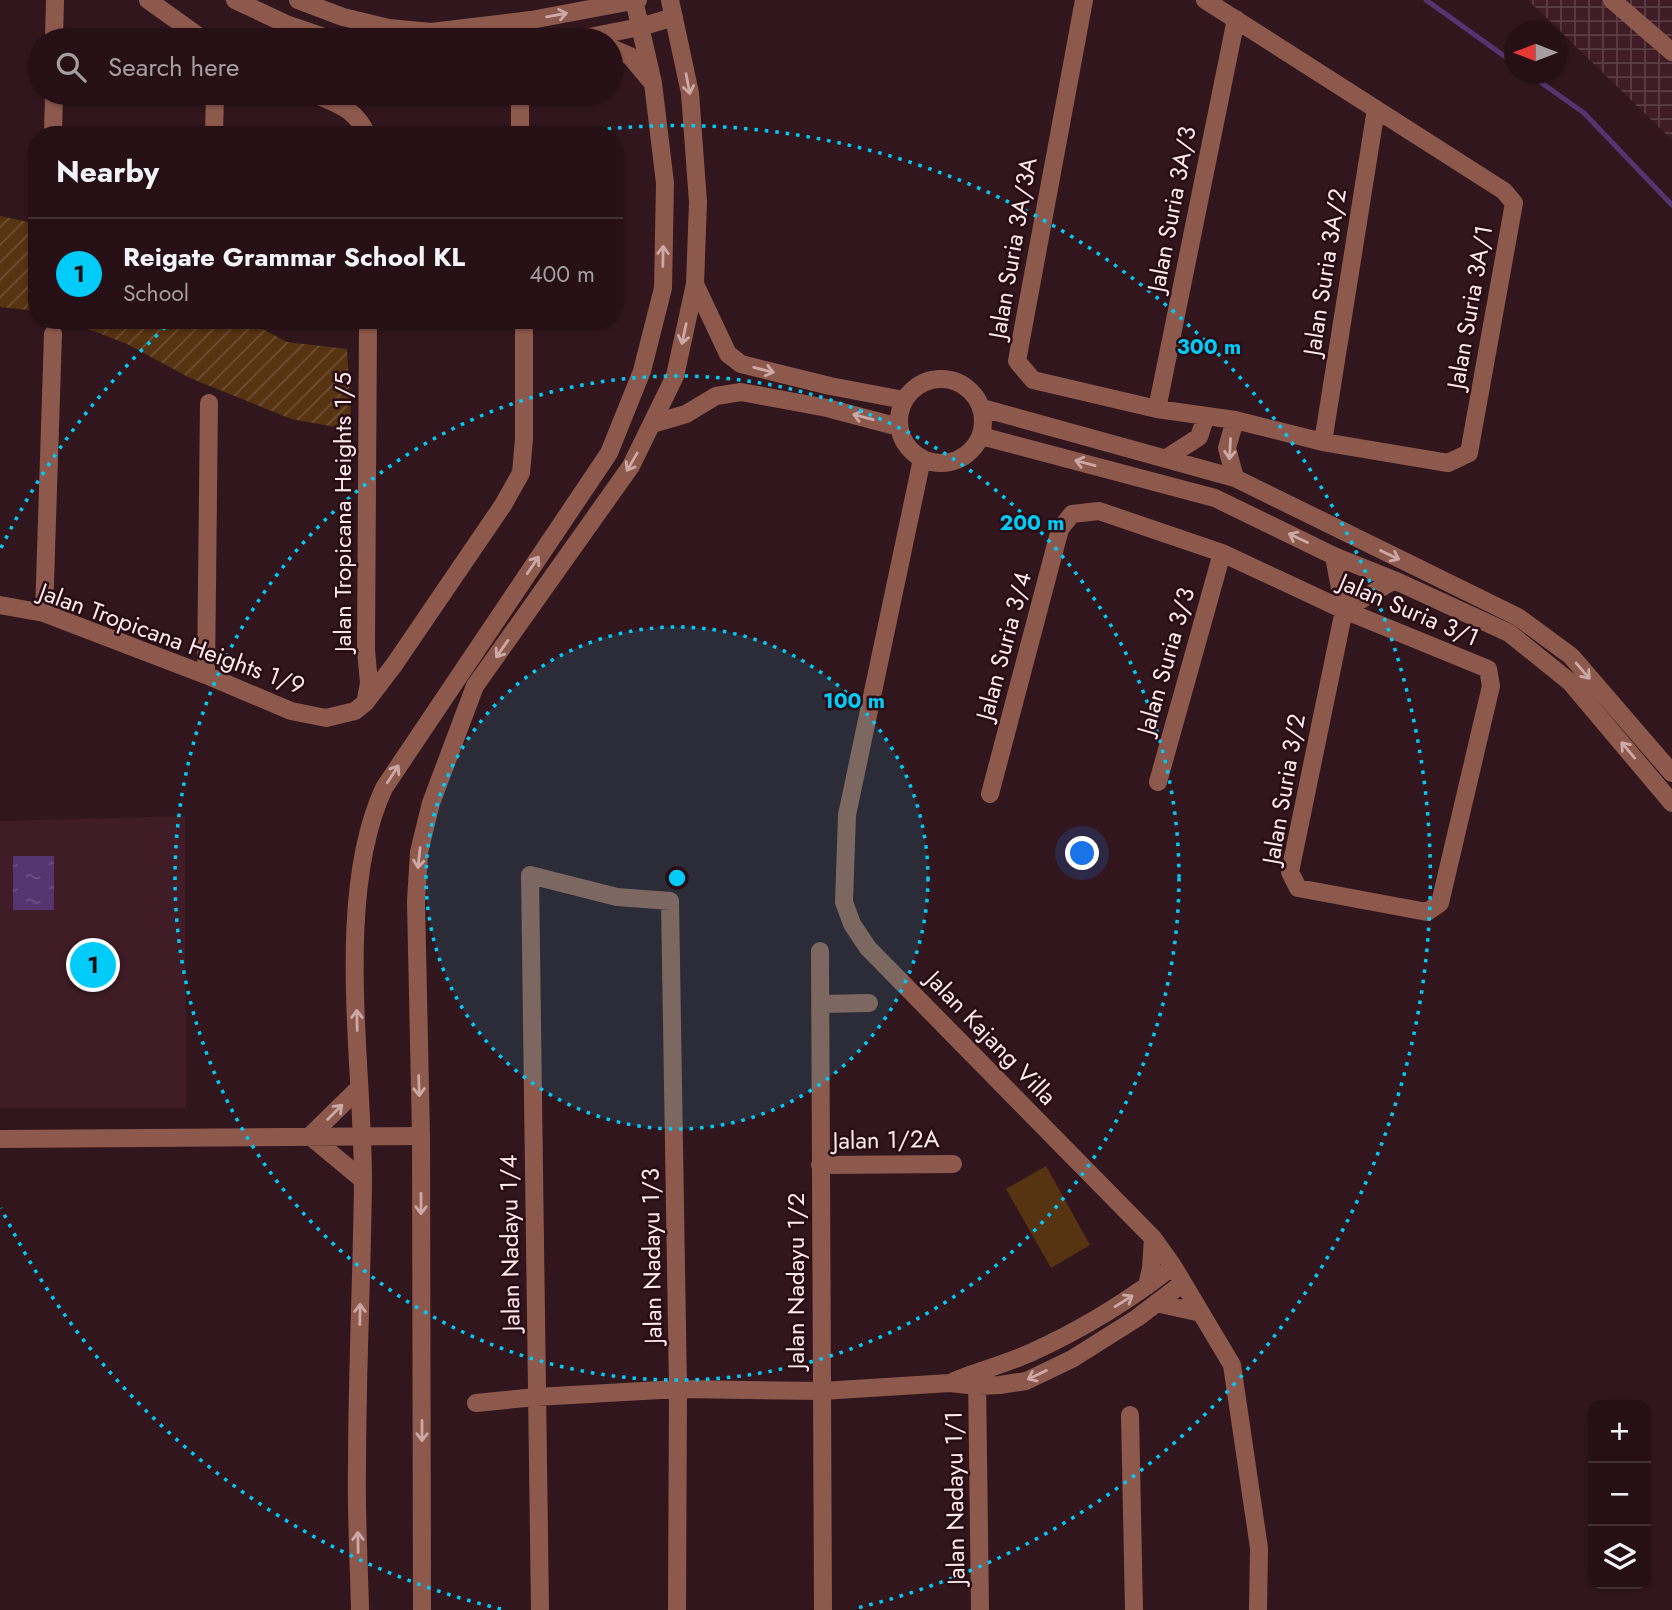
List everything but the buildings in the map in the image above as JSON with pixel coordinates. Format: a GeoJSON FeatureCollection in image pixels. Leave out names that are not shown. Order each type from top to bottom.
{"type":"FeatureCollection","features":[{"type":"Feature","properties":{"kind":"street"},"geometry":{"type":"LineString","coordinates":[[54,28],[55,0]]}},
{"type":"Feature","properties":{"kind":"street"},"geometry":{"type":"LineString","coordinates":[[148,0],[187,28]]}},
{"type":"Feature","properties":{"kind":"street"},"geometry":{"type":"LineString","coordinates":[[235,0],[298,28]]}},
{"type":"Feature","properties":{"kind":"street"},"geometry":{"type":"LineString","coordinates":[[298,0],[389,28]]}},
{"type":"Feature","properties":{"kind":"street"},"geometry":{"type":"LineString","coordinates":[[360,1610],[356,1469],[363,1180],[356,947],[360,879],[373,810],[384,788],[444,697],[609,453],[642,370],[663,288],[665,184],[653,83],[635,0],[592,5],[478,28]]}},
{"type":"Feature","properties":{"kind":"street","name":"Jalan Suria 3A/3A"},"geometry":{"type":"LineString","coordinates":[[1084,0],[1017,361],[1032,380],[1157,409],[1235,420]]}},
{"type":"Feature","properties":{"kind":"street"},"geometry":{"type":"LineString","coordinates":[[1205,0],[1236,19]]}},
{"type":"Feature","properties":{"kind":"street"},"geometry":{"type":"LineString","coordinates":[[1612,0],[1672,52]]}},
{"type":"Feature","properties":{"kind":"street"},"geometry":{"type":"LineString","coordinates":[[422,1610],[421,1136],[416,901],[419,852],[430,803],[475,686],[631,466],[652,424],[675,376],[695,284],[698,202],[690,93],[672,9],[640,27],[623,31]]}},
{"type":"Feature","properties":{"kind":"street","name":"Jalan Suria 3A/3"},"geometry":{"type":"LineString","coordinates":[[1157,409],[1236,19]]}},
{"type":"Feature","properties":{"kind":"street","name":"Jalan Suria 3A/1"},"geometry":{"type":"LineString","coordinates":[[1235,420],[1323,442],[1448,463],[1469,453],[1514,203],[1504,191],[1236,19]]}},
{"type":"Feature","properties":{"kind":"street"},"geometry":{"type":"LineString","coordinates":[[623,53],[631,56],[653,83]]}},
{"type":"Feature","properties":{"kind":"street"},"geometry":{"type":"LineString","coordinates":[[53,126],[54,105]]}},
{"type":"Feature","properties":{"kind":"street"},"geometry":{"type":"LineString","coordinates":[[214,126],[215,105]]}},
{"type":"Feature","properties":{"kind":"street"},"geometry":{"type":"LineString","coordinates":[[337,105],[355,114],[364,126]]}},
{"type":"Feature","properties":{"kind":"street"},"geometry":{"type":"LineString","coordinates":[[520,105],[520,126]]}},
{"type":"Feature","properties":{"kind":"street","name":"Jalan Suria 3A/2"},"geometry":{"type":"LineString","coordinates":[[1323,442],[1376,109]]}},
{"type":"Feature","properties":{"kind":"street"},"geometry":{"type":"LineString","coordinates":[[695,284],[728,354],[741,364],[830,386],[904,400]]}},
{"type":"Feature","properties":{"kind":"street","name":"Jalan Tropicana Heights 1/5"},"geometry":{"type":"LineString","coordinates":[[365,703],[369,683],[366,650],[368,329]]}},
{"type":"Feature","properties":{"kind":"street"},"geometry":{"type":"LineString","coordinates":[[365,703],[503,505],[521,473],[524,439],[524,329]]}},
{"type":"Feature","properties":{"kind":"street"},"geometry":{"type":"LineString","coordinates":[[44,613],[53,334]]}},
{"type":"Feature","properties":{"kind":"street"},"geometry":{"type":"LineString","coordinates":[[938,378],[952,379],[965,385],[982,408],[984,422],[981,436],[974,448],[963,457],[943,463],[922,460],[911,452],[899,427],[899,413],[904,400],[918,385],[938,378]]}},
{"type":"Feature","properties":{"kind":"street"},"geometry":{"type":"LineString","coordinates":[[652,424],[686,414],[716,396],[741,392],[827,408],[899,427]]}},
{"type":"Feature","properties":{"kind":"street"},"geometry":{"type":"LineString","coordinates":[[206,675],[209,403]]}},
{"type":"Feature","properties":{"kind":"street"},"geometry":{"type":"LineString","coordinates":[[982,408],[1168,457],[1235,478],[1518,617],[1571,656],[1672,773]]}},
{"type":"Feature","properties":{"kind":"street"},"geometry":{"type":"LineString","coordinates":[[1168,457],[1199,437],[1206,416]]}},
{"type":"Feature","properties":{"kind":"street"},"geometry":{"type":"LineString","coordinates":[[1235,420],[1227,448],[1235,478]]}},
{"type":"Feature","properties":{"kind":"street"},"geometry":{"type":"LineString","coordinates":[[981,436],[1215,498],[1334,556],[1394,580],[1509,633],[1570,682],[1672,803]]}},
{"type":"Feature","properties":{"kind":"street","name":"Jalan Kajang Villa"},"geometry":{"type":"LineString","coordinates":[[922,460],[847,815],[844,902],[852,924],[868,948],[1153,1238],[1173,1266],[1232,1365],[1259,1548],[1258,1610]]}},
{"type":"Feature","properties":{"kind":"street","name":"Jalan Suria 3/1"},"geometry":{"type":"LineString","coordinates":[[1072,514],[1098,510],[1223,553],[1344,610],[1488,669],[1491,686],[1440,903],[1427,912]]}},
{"type":"Feature","properties":{"kind":"street","name":"Jalan Suria 3/4"},"geometry":{"type":"LineString","coordinates":[[990,794],[1060,529],[1072,514]]}},
{"type":"Feature","properties":{"kind":"street","name":"Jalan Suria 3/3"},"geometry":{"type":"LineString","coordinates":[[1158,782],[1223,553]]}},
{"type":"Feature","properties":{"kind":"street","name":"Jalan Suria 3/2"},"geometry":{"type":"LineString","coordinates":[[1334,556],[1344,610],[1290,872],[1298,888],[1427,912]]}},
{"type":"Feature","properties":{"kind":"street"},"geometry":{"type":"LineString","coordinates":[[1344,610],[1394,580]]}},
{"type":"Feature","properties":{"kind":"street","name":"Jalan Tropicana Heights 1/9"},"geometry":{"type":"LineString","coordinates":[[0,605],[44,613],[206,675],[241,692],[309,715],[326,718],[355,711],[365,703]]}},
{"type":"Feature","properties":{"kind":"street"},"geometry":{"type":"LineString","coordinates":[[366,650],[378,668],[394,665]]}},
{"type":"Feature","properties":{"kind":"street","name":"Jalan Nadayu 1/4"},"geometry":{"type":"LineString","coordinates":[[540,1610],[530,875],[617,897],[670,901]]}},
{"type":"Feature","properties":{"kind":"street","name":"Jalan Nadayu 1/3"},"geometry":{"type":"LineString","coordinates":[[670,901],[678,1389],[677,1610]]}},
{"type":"Feature","properties":{"kind":"street","name":"Jalan Nadayu 1/2"},"geometry":{"type":"LineString","coordinates":[[820,951],[823,1610]]}},
{"type":"Feature","properties":{"kind":"street"},"geometry":{"type":"LineString","coordinates":[[821,1004],[869,1003]]}},
{"type":"Feature","properties":{"kind":"street"},"geometry":{"type":"LineString","coordinates":[[310,1136],[359,1088]]}},
{"type":"Feature","properties":{"kind":"street"},"geometry":{"type":"LineString","coordinates":[[310,1136],[363,1180]]}},
{"type":"Feature","properties":{"kind":"street"},"geometry":{"type":"LineString","coordinates":[[0,1139],[421,1136]]}},
{"type":"Feature","properties":{"kind":"street","name":"Jalan 1/2A"},"geometry":{"type":"LineString","coordinates":[[820,1165],[953,1164]]}},
{"type":"Feature","properties":{"kind":"street"},"geometry":{"type":"LineString","coordinates":[[1147,1286],[1153,1238]]}},
{"type":"Feature","properties":{"kind":"street"},"geometry":{"type":"LineString","coordinates":[[977,1379],[1101,1316],[1173,1266]]}},
{"type":"Feature","properties":{"kind":"street"},"geometry":{"type":"LineString","coordinates":[[476,1404],[537,1397],[678,1389],[821,1391],[977,1379],[1026,1381],[1072,1359],[1183,1283]]}},
{"type":"Feature","properties":{"kind":"street"},"geometry":{"type":"LineString","coordinates":[[1156,1303],[1201,1312]]}},
{"type":"Feature","properties":{"kind":"street"},"geometry":{"type":"LineString","coordinates":[[1101,1316],[1112,1334]]}},
{"type":"Feature","properties":{"kind":"street"},"geometry":{"type":"LineString","coordinates":[[1061,1337],[1072,1359]]}},
{"type":"Feature","properties":{"kind":"street","name":"Jalan Nadayu 1/1"},"geometry":{"type":"LineString","coordinates":[[977,1379],[980,1610]]}},
{"type":"Feature","properties":{"kind":"street"},"geometry":{"type":"LineString","coordinates":[[1130,1415],[1134,1610]]}},
{"type":"Feature","properties":{"kind":"shaded area"},"geometry":{"type":"Polygon","coordinates":[[[1528,0],[1672,0],[1672,140],[1567,38],[1567,21],[1550,21],[1528,0]]]}},
{"type":"Feature","properties":{"kind":"shaded area"},"geometry":{"type":"Polygon","coordinates":[[[0,216],[28,222],[28,310],[0,307],[0,216]]]}},
{"type":"Feature","properties":{"kind":"shaded area"},"geometry":{"type":"Polygon","coordinates":[[[88,329],[263,329],[287,342],[347,349],[352,430],[291,419],[190,378],[127,344],[88,329]]]}},
{"type":"Feature","properties":{"kind":"shaded area"},"geometry":{"type":"Polygon","coordinates":[[[185,816],[186,1108],[0,1108],[0,821],[185,816]]]}},
{"type":"Feature","properties":{"kind":"shaded area"},"geometry":{"type":"Polygon","coordinates":[[[1046,1166],[1090,1245],[1051,1268],[1006,1189],[1046,1166]]]}},
{"type":"Feature","properties":{"kind":"water"},"geometry":{"type":"Polygon","coordinates":[[[13,856],[54,856],[54,910],[13,910],[13,856]]]}},
{"type":"Feature","properties":{"kind":"waterway"},"geometry":{"type":"LineString","coordinates":[[1426,0],[1504,56]]}},
{"type":"Feature","properties":{"kind":"waterway"},"geometry":{"type":"LineString","coordinates":[[1543,84],[1584,113],[1672,205]]}},
{"type":"Feature","properties":{"kind":"place","name":"Reigate Grammar School KL"},"geometry":{"type":"Point","coordinates":[93,965]}}]}
